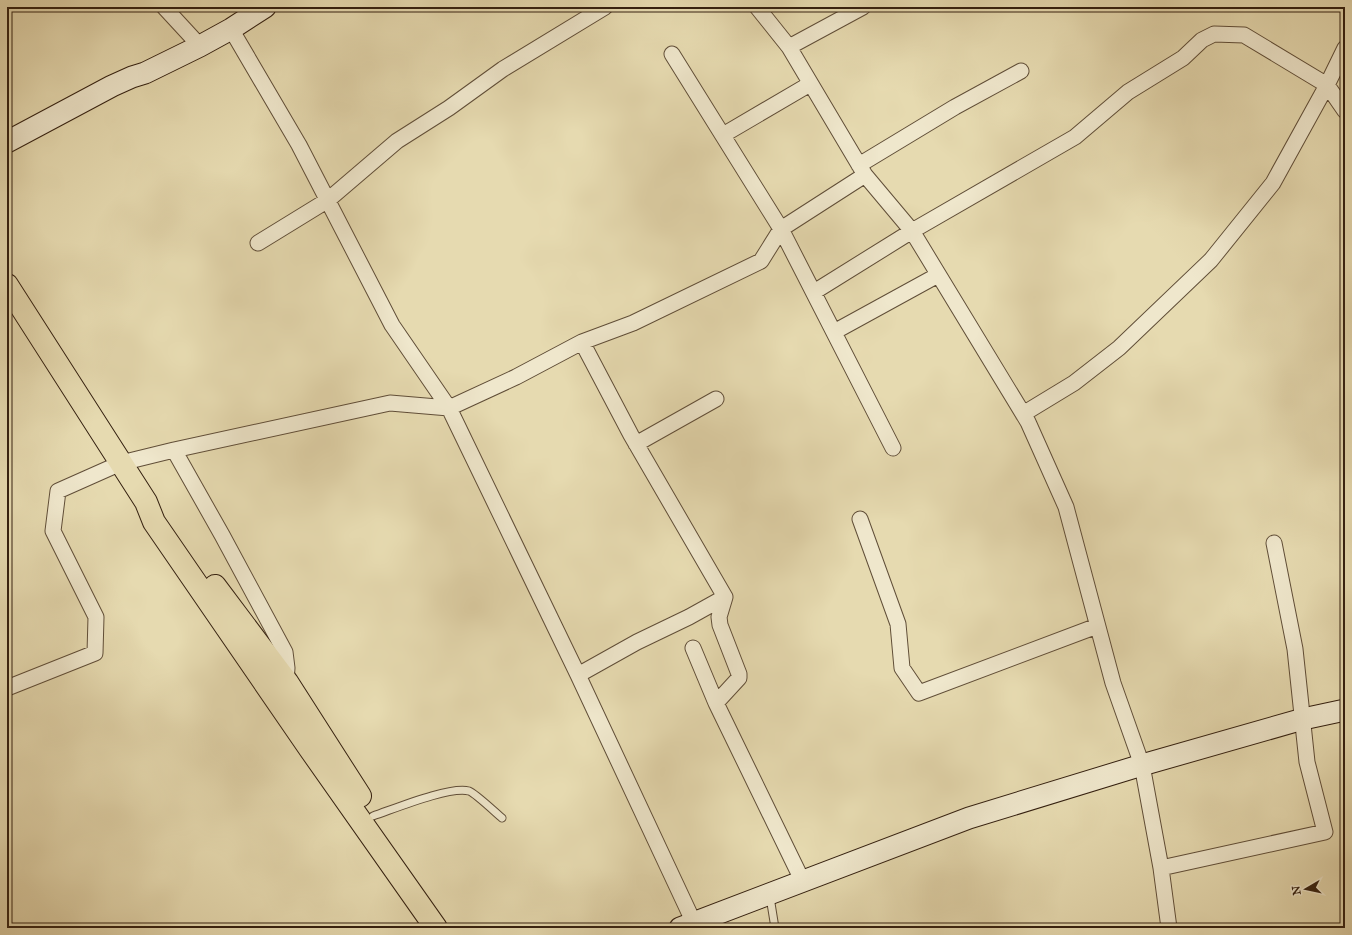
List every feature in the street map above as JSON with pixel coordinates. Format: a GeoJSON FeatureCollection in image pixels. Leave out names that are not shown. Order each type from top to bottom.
{"type":"FeatureCollection","features":[{"type":"Feature","properties":{"kind":"main road"},"geometry":{"type":"LineString","coordinates":[[7,285],[146,502],[164,516],[280,688],[436,928]]}},
{"type":"Feature","properties":{"kind":"main road"},"geometry":{"type":"LineString","coordinates":[[280,688],[453,928]]}},
{"type":"Feature","properties":{"kind":"street"},"geometry":{"type":"LineString","coordinates":[[164,7],[200,46]]}},
{"type":"Feature","properties":{"kind":"street"},"geometry":{"type":"LineString","coordinates":[[7,142],[112,86],[145,73],[200,46],[231,29],[265,7]]}},
{"type":"Feature","properties":{"kind":"street"},"geometry":{"type":"LineString","coordinates":[[258,243],[328,200],[397,141],[449,108],[503,69],[605,7]]}},
{"type":"Feature","properties":{"kind":"street"},"geometry":{"type":"LineString","coordinates":[[757,7],[788,47],[862,170],[912,231],[1028,422],[1066,507],[1113,684],[1142,765],[1161,868],[1169,928]]}},
{"type":"Feature","properties":{"kind":"street"},"geometry":{"type":"LineString","coordinates":[[788,47],[863,7]]}},
{"type":"Feature","properties":{"kind":"street"},"geometry":{"type":"LineString","coordinates":[[231,29],[299,145],[392,325],[449,408],[578,675],[687,925],[970,818],[1142,765],[1303,719],[1345,710]]}},
{"type":"Feature","properties":{"kind":"street"},"geometry":{"type":"LineString","coordinates":[[814,292],[912,231],[1075,137],[1128,92],[1183,58],[1202,40],[1214,34],[1244,35],[1328,85],[1345,111]]}},
{"type":"Feature","properties":{"kind":"street"},"geometry":{"type":"LineString","coordinates":[[1023,414],[1074,383],[1119,348],[1211,260],[1274,183],[1328,85],[1345,48]]}},
{"type":"Feature","properties":{"kind":"street"},"geometry":{"type":"LineString","coordinates":[[672,54],[781,229],[893,448]]}},
{"type":"Feature","properties":{"kind":"street"},"geometry":{"type":"LineString","coordinates":[[7,688],[95,653],[96,616],[53,531],[58,491],[121,463],[390,403],[449,408],[516,377],[582,342],[633,323],[761,261],[781,229],[862,170],[955,107],[1021,71]]}},
{"type":"Feature","properties":{"kind":"street"},"geometry":{"type":"LineString","coordinates":[[7,156],[118,98],[134,85],[145,73]]}},
{"type":"Feature","properties":{"kind":"street"},"geometry":{"type":"LineString","coordinates":[[723,135],[810,84]]}},
{"type":"Feature","properties":{"kind":"street"},"geometry":{"type":"LineString","coordinates":[[834,332],[938,275]]}},
{"type":"Feature","properties":{"kind":"street"},"geometry":{"type":"LineString","coordinates":[[582,342],[636,444],[724,597],[719,617],[720,625],[739,674],[739,678],[716,703]]}},
{"type":"Feature","properties":{"kind":"street"},"geometry":{"type":"LineString","coordinates":[[636,444],[716,398]]}},
{"type":"Feature","properties":{"kind":"street"},"geometry":{"type":"LineString","coordinates":[[174,450],[226,542],[285,652],[287,668],[280,688]]}},
{"type":"Feature","properties":{"kind":"street"},"geometry":{"type":"LineString","coordinates":[[860,519],[898,624],[902,668],[919,693],[1098,626]]}},
{"type":"Feature","properties":{"kind":"street"},"geometry":{"type":"LineString","coordinates":[[1161,868],[1325,832],[1307,762],[1295,649],[1274,543]]}},
{"type":"Feature","properties":{"kind":"street"},"geometry":{"type":"LineString","coordinates":[[578,675],[637,642],[689,617],[724,597]]}},
{"type":"Feature","properties":{"kind":"street"},"geometry":{"type":"LineString","coordinates":[[693,648],[716,703],[803,882]]}},
{"type":"Feature","properties":{"kind":"lane"},"geometry":{"type":"LineString","coordinates":[[373,816],[440,793],[455,790],[470,791],[502,818]]}},
{"type":"Feature","properties":{"kind":"lane"},"geometry":{"type":"LineString","coordinates":[[769,895],[775,928]]}}]}
